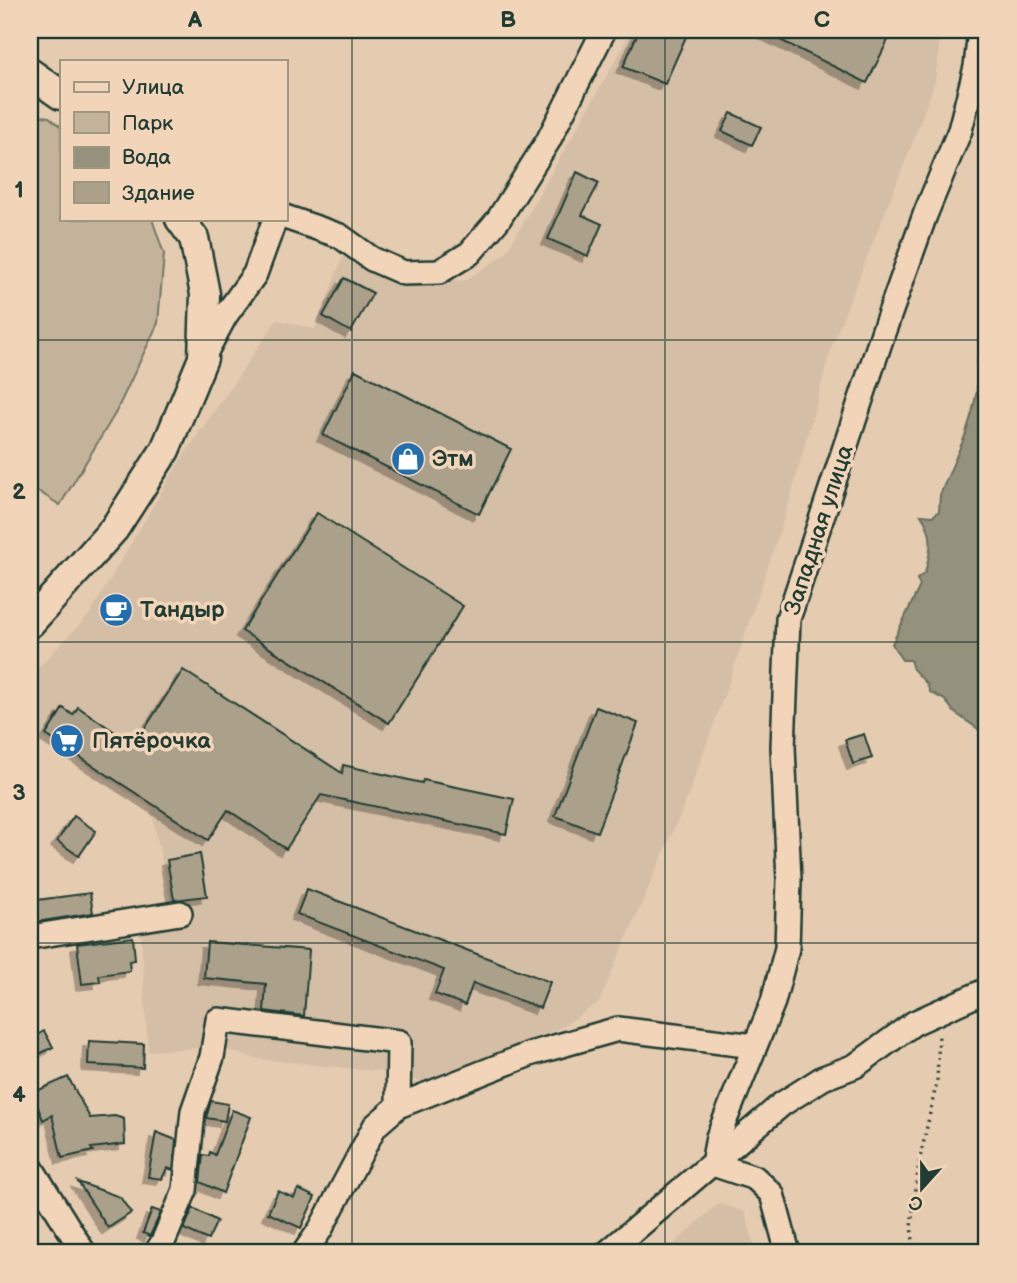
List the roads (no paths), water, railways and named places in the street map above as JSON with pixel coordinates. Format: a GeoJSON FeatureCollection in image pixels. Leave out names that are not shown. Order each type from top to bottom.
{"type":"FeatureCollection","features":[{"type":"Feature","properties":{"kind":"main road"},"geometry":{"type":"LineString","coordinates":[[30,73],[60,94]]}},
{"type":"Feature","properties":{"kind":"main road"},"geometry":{"type":"LineString","coordinates":[[30,623],[114,529],[165,450],[203,358],[205,294],[194,238],[181,220]]}},
{"type":"Feature","properties":{"kind":"street","name":"Западная улица"},"geometry":{"type":"LineString","coordinates":[[713,1164],[718,1137],[773,1002],[788,948],[789,880],[783,747],[788,618],[884,330],[925,215],[960,131],[976,67],[980,30]]}},
{"type":"Feature","properties":{"kind":"street"},"geometry":{"type":"LineString","coordinates":[[287,217],[340,236],[372,259],[404,273],[439,272],[470,253],[498,220],[548,141],[599,32]]}},
{"type":"Feature","properties":{"kind":"street"},"geometry":{"type":"LineString","coordinates":[[203,358],[225,316],[255,274],[275,220]]}},
{"type":"Feature","properties":{"kind":"street"},"geometry":{"type":"LineString","coordinates":[[30,937],[180,913]]}},
{"type":"Feature","properties":{"kind":"street"},"geometry":{"type":"LineString","coordinates":[[607,1253],[782,1104],[823,1078],[855,1066],[914,1023],[987,990]]}},
{"type":"Feature","properties":{"kind":"street"},"geometry":{"type":"LineString","coordinates":[[156,1253],[185,1190],[193,1111],[212,1058],[218,1020],[399,1042],[398,1107]]}},
{"type":"Feature","properties":{"kind":"street"},"geometry":{"type":"LineString","coordinates":[[304,1253],[320,1230],[375,1126],[398,1107],[530,1054],[618,1029],[754,1046]]}},
{"type":"Feature","properties":{"kind":"street"},"geometry":{"type":"LineString","coordinates":[[713,1164],[755,1178],[772,1194],[788,1253]]}},
{"type":"Feature","properties":{"kind":"street"},"geometry":{"type":"LineString","coordinates":[[30,1166],[84,1253]]}},
{"type":"Feature","properties":{"kind":"water"},"geometry":{"type":"Polygon","coordinates":[[[987,335],[987,735],[954,712],[945,700],[930,692],[927,684],[913,669],[910,660],[902,660],[892,644],[920,586],[917,579],[925,573],[931,543],[921,515],[933,516],[939,511],[940,495],[972,413],[977,391],[977,362],[987,335]]]}},
{"type":"Feature","properties":{"kind":"place","name":"Этм"},"geometry":{"type":"Point","coordinates":[408,459]}},
{"type":"Feature","properties":{"kind":"place","name":"Тандыр"},"geometry":{"type":"Point","coordinates":[116,610]}},
{"type":"Feature","properties":{"kind":"place","name":"Пятёрочка"},"geometry":{"type":"Point","coordinates":[67,741]}}]}
